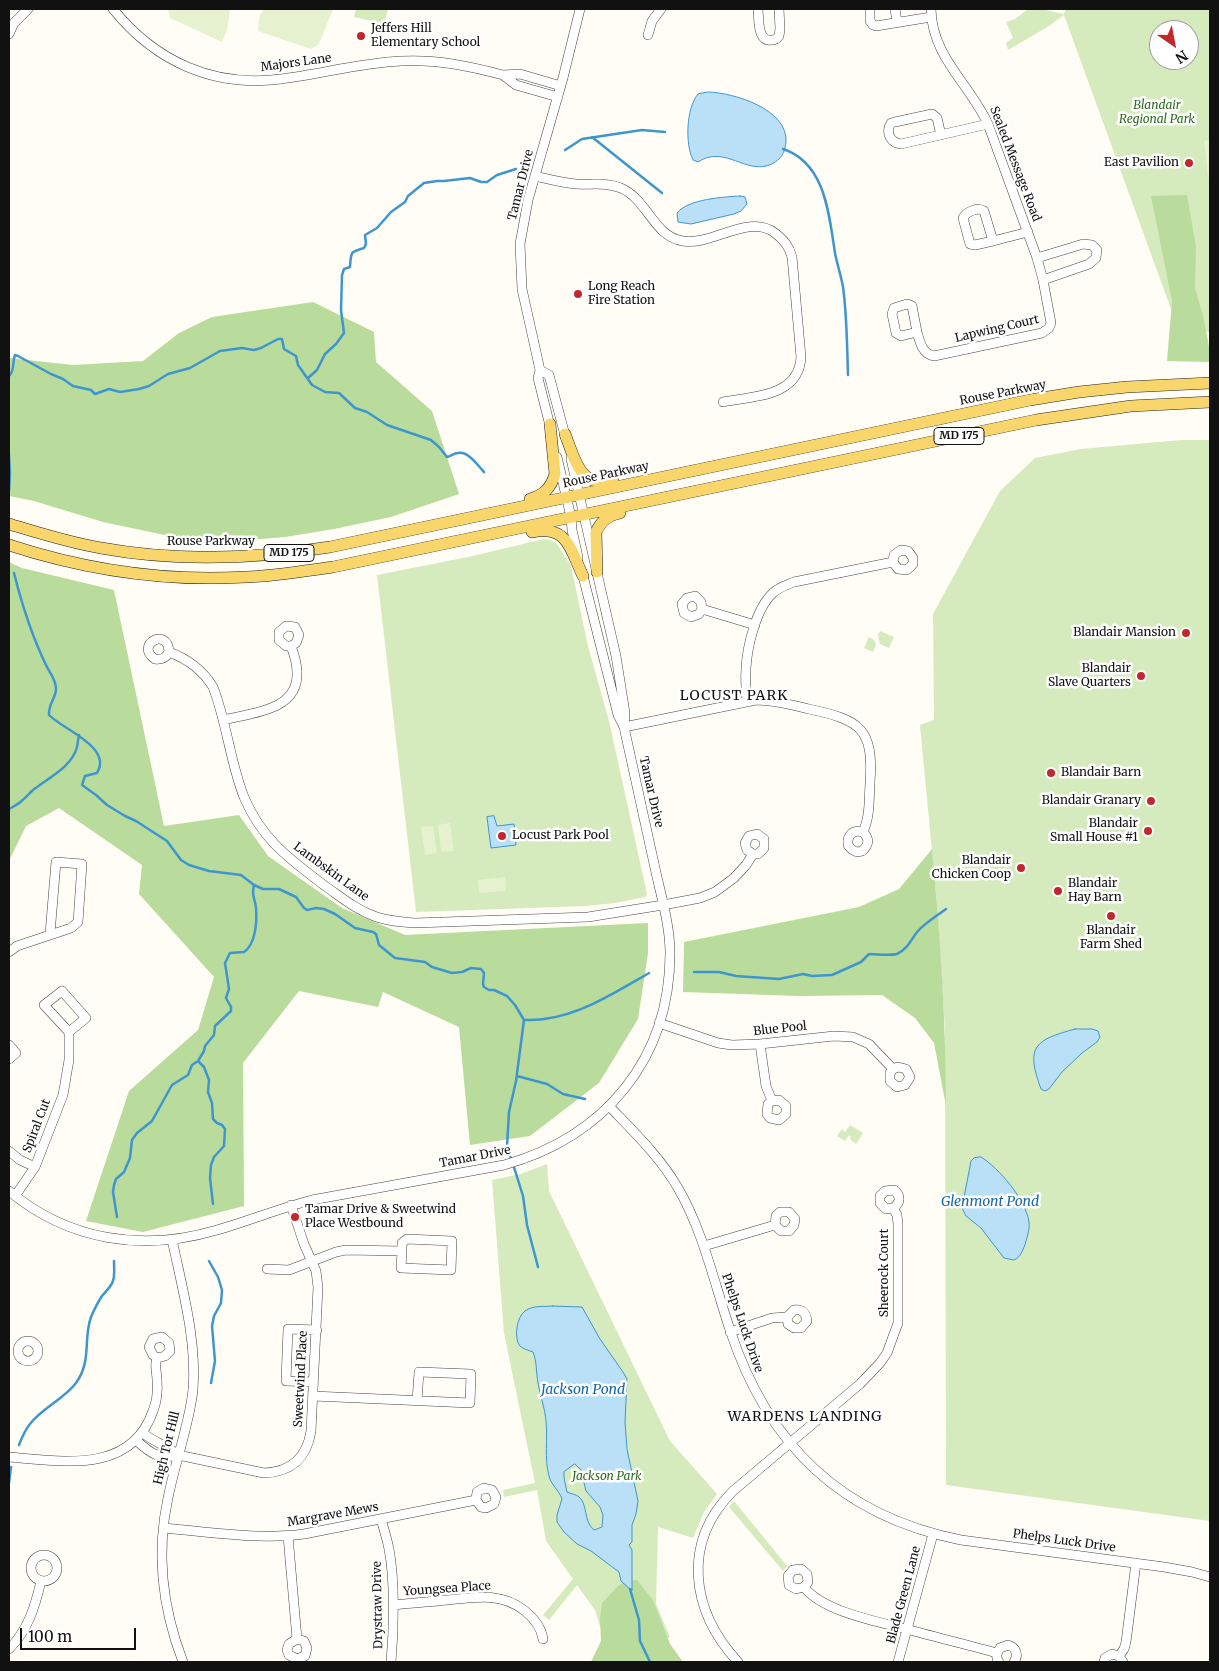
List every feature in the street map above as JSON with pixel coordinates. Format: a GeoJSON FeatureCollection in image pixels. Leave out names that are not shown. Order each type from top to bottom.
{"type":"FeatureCollection","features":[{"type":"Feature","properties":{"kind":"main road","name":"Rouse Parkway"},"geometry":{"type":"LineString","coordinates":[[9,524],[101,548],[156,556],[216,558],[291,553],[410,530],[1030,400],[1079,392],[1210,383]]}},
{"type":"Feature","properties":{"kind":"main road","name":"MD 175"},"geometry":{"type":"LineString","coordinates":[[9,545],[96,568],[153,576],[214,578],[256,576],[333,567],[1036,420],[1131,406],[1210,402]]}},
{"type":"Feature","properties":{"kind":"main road"},"geometry":{"type":"LineString","coordinates":[[410,530],[473,511],[542,495],[551,485],[555,474],[550,424]]}},
{"type":"Feature","properties":{"kind":"main road"},"geometry":{"type":"LineString","coordinates":[[565,434],[579,470],[589,479],[602,483],[688,465],[741,461]]}},
{"type":"Feature","properties":{"kind":"main road"},"geometry":{"type":"LineString","coordinates":[[597,572],[596,532],[598,526],[607,517],[662,504],[711,487]]}},
{"type":"Feature","properties":{"kind":"main road"},"geometry":{"type":"LineString","coordinates":[[451,542],[481,542],[544,530],[553,531],[565,540],[583,576]]}},
{"type":"Feature","properties":{"kind":"street"},"geometry":{"type":"LineString","coordinates":[[9,34],[12,21],[28,9]]}},
{"type":"Feature","properties":{"kind":"street","name":"Majors Lane"},"geometry":{"type":"LineString","coordinates":[[113,9],[133,32],[162,54],[192,69],[222,78],[259,81],[280,80],[364,64],[402,61],[440,62],[503,75],[520,74],[561,86]]}},
{"type":"Feature","properties":{"kind":"street","name":"Tamar Drive"},"geometry":{"type":"LineString","coordinates":[[12,1194],[49,1219],[100,1237],[142,1242],[216,1231],[291,1205],[522,1160],[549,1149],[592,1122],[610,1107],[629,1084],[644,1061],[660,1023],[669,977],[670,952],[663,905],[624,728],[618,715],[583,576],[572,530],[567,497],[538,378],[540,370],[527,316],[520,265],[523,223],[580,9]]}},
{"type":"Feature","properties":{"kind":"street"},"geometry":{"type":"LineString","coordinates":[[648,35],[652,20],[661,9]]}},
{"type":"Feature","properties":{"kind":"street"},"geometry":{"type":"LineString","coordinates":[[758,9],[760,34],[770,41],[780,33],[779,9]]}},
{"type":"Feature","properties":{"kind":"street"},"geometry":{"type":"LineString","coordinates":[[870,9],[870,20],[873,25],[897,22],[931,13]]}},
{"type":"Feature","properties":{"kind":"street"},"geometry":{"type":"LineString","coordinates":[[895,9],[897,22]]}},
{"type":"Feature","properties":{"kind":"street","name":"Sealed Message Road"},"geometry":{"type":"LineString","coordinates":[[931,13],[936,37],[946,61],[975,101],[988,124],[1028,232],[1043,280]]}},
{"type":"Feature","properties":{"kind":"street","name":"Majors Lane"},"geometry":{"type":"LineString","coordinates":[[503,75],[516,85],[558,97]]}},
{"type":"Feature","properties":{"kind":"street"},"geometry":{"type":"LineString","coordinates":[[941,135],[937,118],[932,114],[891,123],[888,129],[893,141],[896,144],[901,144],[941,135],[988,124]]}},
{"type":"Feature","properties":{"kind":"street"},"geometry":{"type":"LineString","coordinates":[[535,176],[576,184],[601,183],[621,188],[640,201],[662,230],[668,235],[684,241],[702,240],[756,226],[773,231],[786,242],[792,257],[801,357],[798,370],[792,381],[780,390],[723,402]]}},
{"type":"Feature","properties":{"kind":"street"},"geometry":{"type":"LineString","coordinates":[[993,241],[1028,232]]}},
{"type":"Feature","properties":{"kind":"street"},"geometry":{"type":"LineString","coordinates":[[1037,258],[1083,244],[1092,244],[1097,250],[1096,258],[1089,264],[1043,280]]}},
{"type":"Feature","properties":{"kind":"street","name":"Lapwing Court"},"geometry":{"type":"LineString","coordinates":[[917,332],[923,349],[934,356],[1042,333],[1049,328],[1051,323],[1043,280]]}},
{"type":"Feature","properties":{"kind":"street","name":"Tamar Drive"},"geometry":{"type":"LineString","coordinates":[[540,370],[549,375],[585,514],[586,526],[616,656],[625,713],[624,728]]}},
{"type":"Feature","properties":{"kind":"street"},"geometry":{"type":"LineString","coordinates":[[747,701],[746,668],[755,625],[761,608],[774,592],[782,586],[794,582],[893,562]]}},
{"type":"Feature","properties":{"kind":"street"},"geometry":{"type":"LineString","coordinates":[[702,609],[755,625]]}},
{"type":"Feature","properties":{"kind":"street"},"geometry":{"type":"LineString","coordinates":[[223,720],[269,709],[280,705],[288,699],[293,692],[297,678],[292,646]]}},
{"type":"Feature","properties":{"kind":"street","name":"Lambskin Lane"},"geometry":{"type":"LineString","coordinates":[[169,652],[189,661],[208,679],[217,696],[236,775],[258,825],[288,857],[350,904],[373,916],[415,924],[588,917],[663,905],[700,898],[715,892],[734,878],[753,854]]}},
{"type":"Feature","properties":{"kind":"street"},"geometry":{"type":"LineString","coordinates":[[624,728],[747,701],[766,700],[837,715],[855,724],[866,739],[872,757],[868,818],[863,832]]}},
{"type":"Feature","properties":{"kind":"street"},"geometry":{"type":"LineString","coordinates":[[9,952],[17,946],[71,928],[78,922],[82,864],[56,862],[50,934]]}},
{"type":"Feature","properties":{"kind":"street"},"geometry":{"type":"LineString","coordinates":[[62,990],[86,1018],[69,1032],[44,1005],[62,990]]}},
{"type":"Feature","properties":{"kind":"street","name":"Blue Pool"},"geometry":{"type":"LineString","coordinates":[[660,1023],[732,1045],[834,1036],[853,1037],[869,1044],[893,1069]]}},
{"type":"Feature","properties":{"kind":"street","name":"Spiral Cut"},"geometry":{"type":"LineString","coordinates":[[12,1194],[35,1167],[63,1095],[69,1060],[69,1032]]}},
{"type":"Feature","properties":{"kind":"street"},"geometry":{"type":"LineString","coordinates":[[760,1044],[766,1086],[772,1101]]}},
{"type":"Feature","properties":{"kind":"street"},"geometry":{"type":"LineString","coordinates":[[9,1045],[16,1053],[9,1059]]}},
{"type":"Feature","properties":{"kind":"street","name":"Phelps Luck Drive"},"geometry":{"type":"LineString","coordinates":[[610,1107],[664,1167],[678,1188],[704,1246],[730,1332],[754,1391],[773,1422],[818,1472],[854,1499],[894,1520],[933,1534],[961,1540],[1136,1563],[1192,1572],[1210,1577]]}},
{"type":"Feature","properties":{"kind":"street"},"geometry":{"type":"LineString","coordinates":[[9,1151],[20,1160],[35,1167]]}},
{"type":"Feature","properties":{"kind":"street","name":"Sweetwind Place"},"geometry":{"type":"LineString","coordinates":[[178,1455],[264,1474],[288,1468],[302,1457],[310,1442],[318,1279],[291,1205]]}},
{"type":"Feature","properties":{"kind":"street","name":"Sheerock Court"},"geometry":{"type":"LineString","coordinates":[[738,1662],[720,1640],[701,1597],[698,1578],[699,1550],[708,1523],[724,1500],[873,1372],[887,1353],[898,1323],[898,1224],[894,1208]]}},
{"type":"Feature","properties":{"kind":"street"},"geometry":{"type":"LineString","coordinates":[[704,1246],[775,1225]]}},
{"type":"Feature","properties":{"kind":"street","name":"High Tor Hill"},"geometry":{"type":"LineString","coordinates":[[172,1239],[187,1316],[193,1364],[193,1390],[163,1528],[163,1580],[172,1629],[183,1662]]}},
{"type":"Feature","properties":{"kind":"street"},"geometry":{"type":"LineString","coordinates":[[407,1239],[452,1241],[451,1270],[401,1268],[402,1251],[402,1243],[407,1239]]}},
{"type":"Feature","properties":{"kind":"street"},"geometry":{"type":"LineString","coordinates":[[267,1269],[289,1270],[312,1260],[346,1250],[402,1251]]}},
{"type":"Feature","properties":{"kind":"street"},"geometry":{"type":"LineString","coordinates":[[730,1332],[772,1318],[787,1317]]}},
{"type":"Feature","properties":{"kind":"street"},"geometry":{"type":"LineString","coordinates":[[313,1382],[286,1380],[288,1329],[316,1330]]}},
{"type":"Feature","properties":{"kind":"street"},"geometry":{"type":"LineString","coordinates":[[9,1345],[19,1346]]}},
{"type":"Feature","properties":{"kind":"street"},"geometry":{"type":"LineString","coordinates":[[9,1458],[91,1461],[110,1455],[136,1440],[143,1433],[156,1400],[158,1390],[157,1358]]}},
{"type":"Feature","properties":{"kind":"street"},"geometry":{"type":"LineString","coordinates":[[313,1396],[418,1401],[470,1403],[471,1374],[419,1372],[418,1401]]}},
{"type":"Feature","properties":{"kind":"street"},"geometry":{"type":"LineString","coordinates":[[143,1433],[152,1440],[170,1448],[178,1455]]}},
{"type":"Feature","properties":{"kind":"street"},"geometry":{"type":"LineString","coordinates":[[136,1440],[153,1453],[166,1457],[178,1455]]}},
{"type":"Feature","properties":{"kind":"street","name":"Margrave Mews"},"geometry":{"type":"LineString","coordinates":[[163,1528],[266,1537],[288,1536],[476,1500]]}},
{"type":"Feature","properties":{"kind":"street","name":"Drystraw Drive"},"geometry":{"type":"LineString","coordinates":[[381,1519],[389,1550],[393,1605],[391,1662]]}},
{"type":"Feature","properties":{"kind":"street","name":"Blade Green Lane"},"geometry":{"type":"LineString","coordinates":[[898,1662],[933,1534]]}},
{"type":"Feature","properties":{"kind":"street"},"geometry":{"type":"LineString","coordinates":[[288,1536],[297,1639]]}},
{"type":"Feature","properties":{"kind":"street"},"geometry":{"type":"LineString","coordinates":[[1104,1662],[1108,1655],[1112,1654],[1121,1659],[1124,1650],[1136,1563]]}},
{"type":"Feature","properties":{"kind":"street"},"geometry":{"type":"LineString","coordinates":[[9,1649],[29,1622],[41,1581]]}},
{"type":"Feature","properties":{"kind":"street"},"geometry":{"type":"LineString","coordinates":[[804,1587],[809,1594],[830,1606],[858,1617],[907,1629],[998,1658],[1000,1648],[1010,1646],[1016,1652],[1017,1656],[1014,1662]]}},
{"type":"Feature","properties":{"kind":"street","name":"Youngsea Place"},"geometry":{"type":"LineString","coordinates":[[393,1605],[479,1597],[504,1599],[522,1608],[533,1617],[544,1639]]}},
{"type":"Feature","properties":{"kind":"green space"},"geometry":{"type":"Polygon","coordinates":[[[168,9],[230,9],[227,30],[222,42],[170,18],[168,9]]]}},
{"type":"Feature","properties":{"kind":"green space"},"geometry":{"type":"Polygon","coordinates":[[[264,9],[333,9],[319,44],[311,49],[258,31],[259,17],[264,9]]]}},
{"type":"Feature","properties":{"kind":"green space"},"geometry":{"type":"Polygon","coordinates":[[[356,9],[388,9],[384,24],[354,17],[356,9]]]}},
{"type":"Feature","properties":{"kind":"green space","name":"Blandair Regional Park"},"geometry":{"type":"Polygon","coordinates":[[[1028,9],[1041,9],[1064,14],[1066,9],[1210,9],[1210,332],[1179,331],[1064,15],[1008,50],[1006,43],[1013,38],[1006,22],[1015,19],[1028,9]]]}},
{"type":"Feature","properties":{"kind":"green space"},"geometry":{"type":"Polygon","coordinates":[[[1210,140],[1210,177],[1208,177],[1204,141],[1210,140]]]}},
{"type":"Feature","properties":{"kind":"green space"},"geometry":{"type":"Polygon","coordinates":[[[1187,195],[1196,247],[1195,288],[1210,347],[1210,362],[1167,361],[1172,301],[1151,196],[1187,195]]]}},
{"type":"Feature","properties":{"kind":"green space"},"geometry":{"type":"Polygon","coordinates":[[[313,302],[374,332],[376,362],[432,411],[459,494],[391,517],[334,529],[285,537],[224,542],[184,539],[103,522],[34,501],[9,496],[9,358],[73,365],[143,361],[179,333],[212,317],[313,302]]]}},
{"type":"Feature","properties":{"kind":"green space"},"geometry":{"type":"Polygon","coordinates":[[[1181,440],[1210,440],[1210,1521],[946,1485],[945,1029],[936,893],[920,725],[934,720],[933,614],[1000,491],[1035,458],[1081,449],[1181,440]]]}},
{"type":"Feature","properties":{"kind":"green space"},"geometry":{"type":"Polygon","coordinates":[[[544,539],[551,540],[557,544],[571,566],[588,646],[609,721],[647,894],[645,897],[615,903],[585,906],[416,912],[377,575],[468,557],[544,539]]]}},
{"type":"Feature","properties":{"kind":"green space"},"geometry":{"type":"Polygon","coordinates":[[[9,562],[22,568],[114,590],[164,826],[239,815],[268,856],[342,908],[405,935],[648,923],[648,953],[638,1019],[599,1083],[530,1136],[470,1145],[459,1027],[383,992],[378,1007],[299,991],[243,1063],[244,1206],[143,1232],[86,1221],[129,1091],[198,1030],[214,977],[139,894],[142,865],[59,808],[26,826],[9,861],[9,562]]]}},
{"type":"Feature","properties":{"kind":"green space"},"geometry":{"type":"Polygon","coordinates":[[[880,631],[894,637],[889,648],[880,644],[878,635],[880,631]]]}},
{"type":"Feature","properties":{"kind":"green space"},"geometry":{"type":"Polygon","coordinates":[[[869,637],[874,640],[876,645],[873,652],[864,648],[869,637]]]}},
{"type":"Feature","properties":{"kind":"green space"},"geometry":{"type":"Polygon","coordinates":[[[450,823],[454,851],[441,852],[438,825],[450,823]]]}},
{"type":"Feature","properties":{"kind":"green space"},"geometry":{"type":"Polygon","coordinates":[[[433,826],[437,853],[425,855],[421,827],[433,826]]]}},
{"type":"Feature","properties":{"kind":"green space"},"geometry":{"type":"Polygon","coordinates":[[[932,849],[942,977],[946,1106],[934,1043],[915,1018],[882,995],[799,996],[683,992],[684,942],[859,907],[899,889],[932,849]]]}},
{"type":"Feature","properties":{"kind":"green space"},"geometry":{"type":"Polygon","coordinates":[[[505,877],[506,891],[479,893],[478,880],[505,877]]]}},
{"type":"Feature","properties":{"kind":"green space"},"geometry":{"type":"Polygon","coordinates":[[[850,1125],[863,1133],[856,1144],[850,1139],[849,1135],[845,1141],[837,1136],[842,1129],[845,1132],[850,1125]]]}},
{"type":"Feature","properties":{"kind":"green space","name":"Jackson Park"},"geometry":{"type":"Polygon","coordinates":[[[547,1164],[549,1191],[670,1441],[717,1494],[704,1512],[693,1538],[658,1527],[656,1604],[670,1637],[616,1662],[611,1662],[595,1610],[577,1585],[549,1620],[543,1615],[573,1579],[546,1541],[537,1490],[504,1497],[503,1490],[535,1483],[504,1333],[492,1180],[521,1174],[547,1164]]]}},
{"type":"Feature","properties":{"kind":"green space"},"geometry":{"type":"Polygon","coordinates":[[[734,1501],[787,1566],[783,1571],[729,1507],[734,1501]]]}},
{"type":"Feature","properties":{"kind":"green space"},"geometry":{"type":"Polygon","coordinates":[[[637,1580],[653,1600],[670,1644],[683,1662],[591,1662],[601,1641],[600,1618],[602,1603],[624,1582],[637,1580]]]}},
{"type":"Feature","properties":{"kind":"water"},"geometry":{"type":"Polygon","coordinates":[[[709,92],[732,96],[758,105],[778,120],[784,130],[786,142],[784,152],[780,158],[772,164],[762,167],[717,156],[708,157],[698,162],[693,160],[690,153],[688,136],[691,108],[698,94],[709,92]]]}},
{"type":"Feature","properties":{"kind":"water"},"geometry":{"type":"Polygon","coordinates":[[[745,197],[747,204],[741,211],[734,214],[691,224],[678,222],[677,213],[689,205],[706,200],[745,197]]]}},
{"type":"Feature","properties":{"kind":"water","name":"Locust Park Pool"},"geometry":{"type":"Polygon","coordinates":[[[494,816],[497,826],[514,824],[516,845],[491,848],[487,817],[494,816]]]}},
{"type":"Feature","properties":{"kind":"water"},"geometry":{"type":"Polygon","coordinates":[[[1075,1029],[1092,1029],[1098,1031],[1100,1037],[1097,1042],[1062,1072],[1049,1089],[1045,1091],[1041,1089],[1034,1063],[1034,1054],[1037,1047],[1042,1041],[1075,1029]]]}},
{"type":"Feature","properties":{"kind":"water","name":"Glenmont Pond"},"geometry":{"type":"Polygon","coordinates":[[[981,1157],[1011,1185],[1027,1213],[1029,1227],[1025,1245],[1020,1256],[1014,1260],[1004,1258],[981,1228],[966,1216],[962,1208],[971,1161],[974,1158],[981,1157]]]}},
{"type":"Feature","properties":{"kind":"water","name":"Jackson Pond"},"geometry":{"type":"Polygon","coordinates":[[[535,1307],[582,1307],[600,1339],[627,1379],[625,1422],[627,1449],[638,1501],[632,1525],[632,1542],[629,1545],[632,1550],[632,1591],[621,1581],[619,1572],[591,1551],[577,1544],[564,1532],[557,1522],[562,1499],[550,1479],[548,1469],[545,1411],[535,1360],[533,1352],[523,1348],[517,1341],[518,1322],[522,1314],[528,1309],[535,1307]],[[575,1464],[564,1472],[567,1492],[576,1495],[582,1500],[588,1522],[594,1530],[602,1527],[603,1515],[600,1507],[586,1491],[581,1470],[575,1464]]]}},
{"type":"Feature","properties":{"kind":"waterway"},"geometry":{"type":"LineString","coordinates":[[565,150],[582,139],[642,130],[665,132]]}},
{"type":"Feature","properties":{"kind":"waterway"},"geometry":{"type":"LineString","coordinates":[[592,137],[662,193]]}},
{"type":"Feature","properties":{"kind":"waterway"},"geometry":{"type":"LineString","coordinates":[[783,149],[797,156],[808,166],[817,178],[823,192],[843,287],[848,375]]}},
{"type":"Feature","properties":{"kind":"waterway"},"geometry":{"type":"LineString","coordinates":[[308,378],[317,370],[325,354],[344,333],[341,310],[342,275],[344,269],[350,267],[352,253],[364,248],[366,244],[365,235],[377,228],[391,212],[405,202],[408,196],[424,183],[470,178],[487,182],[497,175],[516,169]]}},
{"type":"Feature","properties":{"kind":"waterway"},"geometry":{"type":"LineString","coordinates":[[9,376],[12,372],[15,355],[73,386],[91,390],[95,394],[109,389],[120,392],[149,386],[168,374],[190,368],[220,351],[242,348],[254,350],[282,339],[284,349],[296,356],[298,365],[312,385],[325,392],[339,393],[355,408],[367,412],[387,425],[431,440],[447,457],[457,453],[466,454],[484,472]]}},
{"type":"Feature","properties":{"kind":"waterway"},"geometry":{"type":"LineString","coordinates":[[9,455],[9,491]]}},
{"type":"Feature","properties":{"kind":"waterway"},"geometry":{"type":"LineString","coordinates":[[14,573],[32,632],[56,687],[49,715],[84,740],[98,755],[100,764],[97,773],[85,776],[82,785],[107,805],[167,841],[181,860],[189,865],[209,871],[241,875],[263,889],[279,889],[296,897],[307,910],[324,909],[355,928],[376,934],[379,945],[395,958],[425,962],[432,967],[452,973],[462,972],[471,968],[481,969],[484,973],[484,987],[507,996],[515,1005],[524,1020],[516,1081],[509,1112],[507,1146],[511,1159]]}},
{"type":"Feature","properties":{"kind":"waterway"},"geometry":{"type":"LineString","coordinates":[[9,809],[20,803],[33,790],[65,766],[74,754],[79,735]]}},
{"type":"Feature","properties":{"kind":"waterway"},"geometry":{"type":"LineString","coordinates":[[117,1217],[113,1192],[114,1185],[116,1179],[124,1172],[130,1158],[132,1140],[137,1133],[152,1121],[172,1085],[188,1075],[192,1065],[198,1061],[205,1046],[214,1035],[215,1026],[231,1011],[226,998],[229,989],[225,963],[230,953],[244,952],[251,944],[255,932],[256,919],[253,895],[254,885]]}},
{"type":"Feature","properties":{"kind":"waterway"},"geometry":{"type":"LineString","coordinates":[[694,972],[719,972],[736,976],[779,979],[803,974],[812,976],[832,975],[861,962],[869,954],[890,955],[901,952],[921,928],[946,909]]}},
{"type":"Feature","properties":{"kind":"waterway"},"geometry":{"type":"LineString","coordinates":[[524,1020],[544,1019],[572,1012],[624,988],[649,973]]}},
{"type":"Feature","properties":{"kind":"waterway"},"geometry":{"type":"LineString","coordinates":[[198,1061],[204,1067],[209,1080],[208,1092],[212,1103],[213,1119],[225,1129],[224,1146],[214,1157],[211,1165],[210,1178],[213,1204]]}},
{"type":"Feature","properties":{"kind":"waterway"},"geometry":{"type":"LineString","coordinates":[[517,1076],[547,1084],[563,1094],[585,1099]]}},
{"type":"Feature","properties":{"kind":"waterway"},"geometry":{"type":"LineString","coordinates":[[513,1164],[523,1196],[527,1225],[538,1267]]}},
{"type":"Feature","properties":{"kind":"waterway"},"geometry":{"type":"LineString","coordinates":[[19,1445],[22,1436],[35,1418],[71,1389],[81,1375],[86,1358],[91,1317],[112,1283],[114,1261]]}},
{"type":"Feature","properties":{"kind":"waterway"},"geometry":{"type":"LineString","coordinates":[[209,1261],[218,1277],[222,1290],[221,1303],[214,1316],[212,1326],[215,1361],[211,1383]]}},
{"type":"Feature","properties":{"kind":"waterway"},"geometry":{"type":"LineString","coordinates":[[9,1483],[11,1467]]}},
{"type":"Feature","properties":{"kind":"waterway"},"geometry":{"type":"LineString","coordinates":[[631,1590],[639,1620],[640,1641],[650,1662]]}},
{"type":"Feature","properties":{"kind":"place","name":"Jeffers Hill Elementary School"},"geometry":{"type":"Point","coordinates":[361,36]}},
{"type":"Feature","properties":{"kind":"place","name":"East Pavilion"},"geometry":{"type":"Point","coordinates":[1189,163]}},
{"type":"Feature","properties":{"kind":"place","name":"Long Reach Fire Station"},"geometry":{"type":"Point","coordinates":[578,294]}},
{"type":"Feature","properties":{"kind":"place","name":"Blandair Mansion"},"geometry":{"type":"Point","coordinates":[1186,633]}},
{"type":"Feature","properties":{"kind":"place","name":"Blandair Slave Quarters"},"geometry":{"type":"Point","coordinates":[1141,676]}},
{"type":"Feature","properties":{"kind":"place","name":"Blandair Barn"},"geometry":{"type":"Point","coordinates":[1051,773]}},
{"type":"Feature","properties":{"kind":"place","name":"Blandair Granary"},"geometry":{"type":"Point","coordinates":[1151,801]}},
{"type":"Feature","properties":{"kind":"place","name":"Blandair Small House #1"},"geometry":{"type":"Point","coordinates":[1148,831]}},
{"type":"Feature","properties":{"kind":"place","name":"Locust Park Pool"},"geometry":{"type":"Point","coordinates":[502,836]}},
{"type":"Feature","properties":{"kind":"place","name":"Blandair Chicken Coop"},"geometry":{"type":"Point","coordinates":[1021,868]}},
{"type":"Feature","properties":{"kind":"place","name":"Blandair Hay Barn"},"geometry":{"type":"Point","coordinates":[1058,891]}},
{"type":"Feature","properties":{"kind":"place","name":"Blandair Farm Shed"},"geometry":{"type":"Point","coordinates":[1111,916]}},
{"type":"Feature","properties":{"kind":"place","name":"Tamar Drive & Sweetwind Place Westbound"},"geometry":{"type":"Point","coordinates":[295,1217]}},
{"type":"Feature","properties":{"kind":"district","name":"LOCUST PARK"},"geometry":{"type":"Point","coordinates":[734,696]}},
{"type":"Feature","properties":{"kind":"district","name":"WARDENS LANDING"},"geometry":{"type":"Point","coordinates":[805,1417]}}]}
